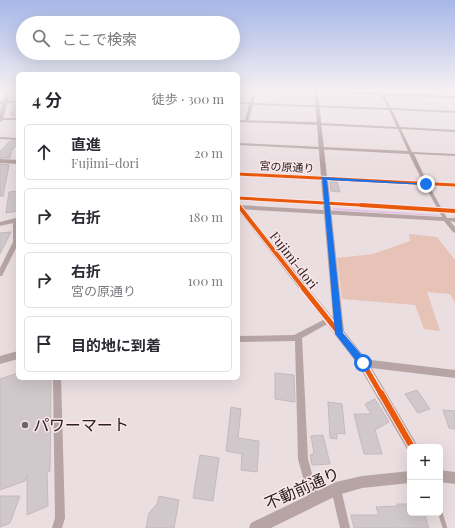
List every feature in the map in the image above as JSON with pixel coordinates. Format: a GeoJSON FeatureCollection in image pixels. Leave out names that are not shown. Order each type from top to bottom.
{"type":"FeatureCollection","features":[{"type":"Feature","properties":{"kind":"street"},"geometry":{"type":"LineString","coordinates":[[246,121],[248,116]]}},
{"type":"Feature","properties":{"kind":"street"},"geometry":{"type":"LineString","coordinates":[[318,116],[339,334]]}},
{"type":"Feature","properties":{"kind":"street"},"geometry":{"type":"LineString","coordinates":[[393,116],[445,220],[455,231]]}},
{"type":"Feature","properties":{"kind":"street"},"geometry":{"type":"LineString","coordinates":[[0,120],[16,119]]}},
{"type":"Feature","properties":{"kind":"street"},"geometry":{"type":"LineString","coordinates":[[240,121],[455,131]]}},
{"type":"Feature","properties":{"kind":"street"},"geometry":{"type":"LineString","coordinates":[[0,138],[16,139]]}},
{"type":"Feature","properties":{"kind":"street"},"geometry":{"type":"LineString","coordinates":[[240,144],[455,155]]}},
{"type":"Feature","properties":{"kind":"street"},"geometry":{"type":"LineString","coordinates":[[0,161],[16,162]]}},
{"type":"Feature","properties":{"kind":"street","name":"宮の原通り"},"geometry":{"type":"LineString","coordinates":[[240,174],[455,185]]}},
{"type":"Feature","properties":{"kind":"street"},"geometry":{"type":"LineString","coordinates":[[240,206],[455,220]]}},
{"type":"Feature","properties":{"kind":"street","name":"Fujimi-dori"},"geometry":{"type":"LineString","coordinates":[[240,209],[363,363],[410,444]]}},
{"type":"Feature","properties":{"kind":"street"},"geometry":{"type":"LineString","coordinates":[[0,224],[16,220]]}},
{"type":"Feature","properties":{"kind":"street"},"geometry":{"type":"LineString","coordinates":[[0,274],[16,242]]}},
{"type":"Feature","properties":{"kind":"street"},"geometry":{"type":"LineString","coordinates":[[240,339],[295,338],[329,320]]}},
{"type":"Feature","properties":{"kind":"street"},"geometry":{"type":"LineString","coordinates":[[298,336],[303,459],[314,499]]}},
{"type":"Feature","properties":{"kind":"street"},"geometry":{"type":"LineString","coordinates":[[0,360],[16,355]]}},
{"type":"Feature","properties":{"kind":"street"},"geometry":{"type":"LineString","coordinates":[[363,363],[455,374]]}},
{"type":"Feature","properties":{"kind":"street"},"geometry":{"type":"LineString","coordinates":[[57,380],[60,518],[57,528]]}},
{"type":"Feature","properties":{"kind":"street"},"geometry":{"type":"LineString","coordinates":[[443,476],[455,478]]}},
{"type":"Feature","properties":{"kind":"street","name":"不動前通り"},"geometry":{"type":"LineString","coordinates":[[256,528],[336,489],[362,482],[407,477]]}},
{"type":"Feature","properties":{"kind":"street"},"geometry":{"type":"LineString","coordinates":[[336,489],[345,528]]}},
{"type":"Feature","properties":{"kind":"lane"},"geometry":{"type":"LineString","coordinates":[[441,516],[445,528]]}},
{"type":"Feature","properties":{"kind":"shaded area"},"geometry":{"type":"Polygon","coordinates":[[[333,208],[438,215],[439,216],[334,210],[333,208]]]}},
{"type":"Feature","properties":{"kind":"shaded area"},"geometry":{"type":"Polygon","coordinates":[[[409,234],[437,237],[455,260],[455,302],[450,294],[427,292],[440,331],[424,329],[415,305],[342,299],[337,258],[373,254],[410,241],[409,234]]]}},
{"type":"Feature","properties":{"kind":"building"},"geometry":{"type":"Polygon","coordinates":[[[10,141],[16,141],[16,146],[12,150],[10,158],[0,158],[0,151],[10,141]]]}},
{"type":"Feature","properties":{"kind":"building"},"geometry":{"type":"Polygon","coordinates":[[[0,164],[9,165],[3,196],[0,196],[0,164]]]}},
{"type":"Feature","properties":{"kind":"building"},"geometry":{"type":"Polygon","coordinates":[[[330,182],[337,182],[340,192],[331,191],[330,182]]]}},
{"type":"Feature","properties":{"kind":"building"},"geometry":{"type":"Polygon","coordinates":[[[16,191],[16,211],[6,213],[9,192],[16,191]]]}},
{"type":"Feature","properties":{"kind":"building"},"geometry":{"type":"Polygon","coordinates":[[[11,232],[0,254],[0,233],[11,232]]]}},
{"type":"Feature","properties":{"kind":"building"},"geometry":{"type":"Polygon","coordinates":[[[275,373],[294,375],[295,402],[275,399],[275,373]]]}},
{"type":"Feature","properties":{"kind":"building","name":"パワーマート"},"geometry":{"type":"Polygon","coordinates":[[[16,374],[16,380],[51,380],[50,471],[47,472],[48,506],[27,515],[27,475],[25,481],[0,490],[0,379],[16,374]]]}},
{"type":"Feature","properties":{"kind":"building"},"geometry":{"type":"Polygon","coordinates":[[[417,390],[430,409],[418,413],[405,394],[417,390]]]}},
{"type":"Feature","properties":{"kind":"building"},"geometry":{"type":"Polygon","coordinates":[[[375,399],[389,422],[375,430],[382,454],[364,454],[354,414],[371,414],[365,404],[375,399]]]}},
{"type":"Feature","properties":{"kind":"building"},"geometry":{"type":"Polygon","coordinates":[[[328,402],[342,404],[345,434],[337,433],[337,439],[330,438],[328,402]]]}},
{"type":"Feature","properties":{"kind":"building"},"geometry":{"type":"Polygon","coordinates":[[[231,407],[241,409],[238,438],[259,441],[257,472],[241,470],[242,454],[226,451],[231,407]]]}},
{"type":"Feature","properties":{"kind":"building"},"geometry":{"type":"Polygon","coordinates":[[[443,410],[455,411],[455,429],[449,428],[443,410]]]}},
{"type":"Feature","properties":{"kind":"building"},"geometry":{"type":"Polygon","coordinates":[[[323,435],[330,464],[312,465],[310,455],[314,453],[311,436],[323,435]]]}},
{"type":"Feature","properties":{"kind":"building"},"geometry":{"type":"Polygon","coordinates":[[[200,455],[219,458],[213,501],[193,498],[200,455]]]}},
{"type":"Feature","properties":{"kind":"building"},"geometry":{"type":"Polygon","coordinates":[[[0,496],[20,496],[10,523],[0,527],[0,496]]]}},
{"type":"Feature","properties":{"kind":"building"},"geometry":{"type":"Polygon","coordinates":[[[159,496],[179,500],[174,528],[146,528],[149,513],[157,504],[159,496]]]}},
{"type":"Feature","properties":{"kind":"building"},"geometry":{"type":"Polygon","coordinates":[[[397,504],[407,504],[407,516],[425,516],[429,528],[354,528],[351,515],[379,515],[376,507],[398,506],[397,504]]]}},
{"type":"Feature","properties":{"kind":"cycle path"},"geometry":{"type":"LineString","coordinates":[[240,174],[455,185]]}},
{"type":"Feature","properties":{"kind":"cycle path"},"geometry":{"type":"LineString","coordinates":[[240,198],[455,211]]}},
{"type":"Feature","properties":{"kind":"cycle path"},"geometry":{"type":"LineString","coordinates":[[240,208],[363,363],[410,444]]}},
{"type":"Feature","properties":{"kind":"place","name":"パワーマート"},"geometry":{"type":"Point","coordinates":[25,425]}},
{"type":"Feature","properties":{"kind":"route"},"geometry":{"type":"LineString","coordinates":[[363,363],[339,334],[324,178],[426,184]]}}]}
